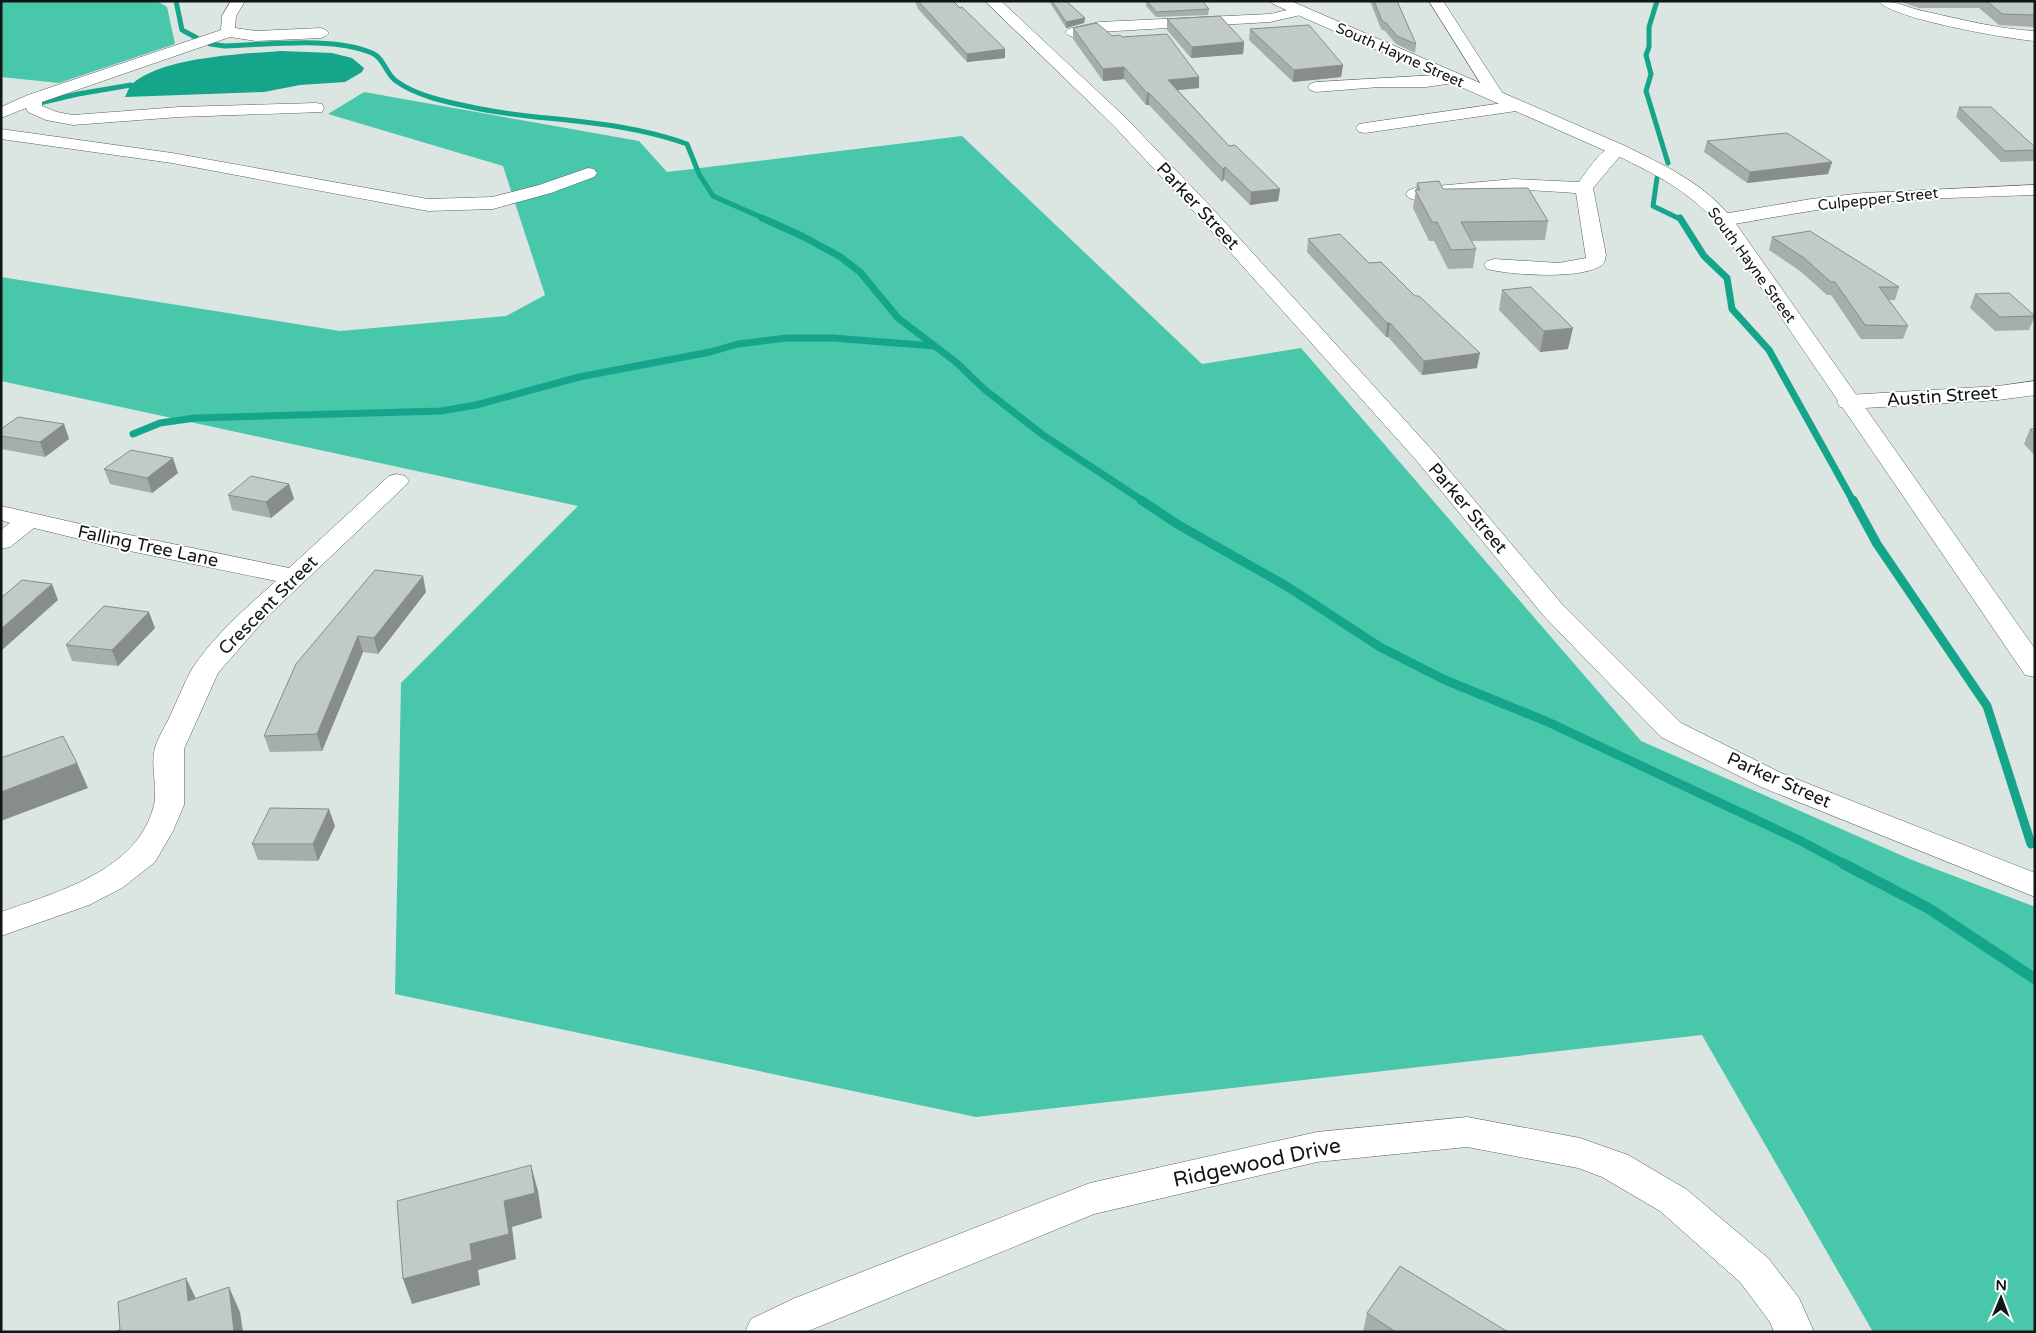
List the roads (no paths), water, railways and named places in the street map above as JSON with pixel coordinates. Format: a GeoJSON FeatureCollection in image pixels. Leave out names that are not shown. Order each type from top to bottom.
{"type":"FeatureCollection","features":[{"type":"Feature","properties":{"kind":"street"},"geometry":{"type":"LineString","coordinates":[[229,32],[226,25],[228,16],[238,1]]}},
{"type":"Feature","properties":{"kind":"street","name":"Parker Street"},"geometry":{"type":"LineString","coordinates":[[992,1],[1120,122],[1424,455],[1552,608],[1671,730],[1771,780],[2035,886]]}},
{"type":"Feature","properties":{"kind":"street","name":"South Hayne Street"},"geometry":{"type":"LineString","coordinates":[[1278,1],[1617,149],[1684,183],[1717,212],[2035,669]]}},
{"type":"Feature","properties":{"kind":"street"},"geometry":{"type":"LineString","coordinates":[[1436,1],[1497,97]]}},
{"type":"Feature","properties":{"kind":"street"},"geometry":{"type":"LineString","coordinates":[[1885,1],[1914,13],[1979,29],[2035,36]]}},
{"type":"Feature","properties":{"kind":"street"},"geometry":{"type":"LineString","coordinates":[[1073,32],[1099,27],[1270,18],[1300,11]]}},
{"type":"Feature","properties":{"kind":"street"},"geometry":{"type":"LineString","coordinates":[[1208,22],[1219,34]]}},
{"type":"Feature","properties":{"kind":"street"},"geometry":{"type":"LineString","coordinates":[[1,113],[229,32],[256,36],[321,33]]}},
{"type":"Feature","properties":{"kind":"street"},"geometry":{"type":"LineString","coordinates":[[1316,87],[1379,82],[1426,82],[1454,78]]}},
{"type":"Feature","properties":{"kind":"street"},"geometry":{"type":"LineString","coordinates":[[34,100],[34,108],[52,116],[73,120],[178,112],[316,108]]}},
{"type":"Feature","properties":{"kind":"street"},"geometry":{"type":"LineString","coordinates":[[1365,128],[1517,106]]}},
{"type":"Feature","properties":{"kind":"street"},"geometry":{"type":"LineString","coordinates":[[1,134],[172,158],[428,205],[492,203],[545,189],[588,173]]}},
{"type":"Feature","properties":{"kind":"street"},"geometry":{"type":"LineString","coordinates":[[1584,188],[1617,149]]}},
{"type":"Feature","properties":{"kind":"street"},"geometry":{"type":"LineString","coordinates":[[1415,194],[1513,184],[1584,188]]}},
{"type":"Feature","properties":{"kind":"street"},"geometry":{"type":"LineString","coordinates":[[1494,264],[1567,268],[1584,267],[1594,262],[1596,256],[1584,188]]}},
{"type":"Feature","properties":{"kind":"street","name":"Culpepper Street"},"geometry":{"type":"LineString","coordinates":[[1723,220],[1838,201],[1936,192],[2035,190]]}},
{"type":"Feature","properties":{"kind":"street","name":"Austin Street"},"geometry":{"type":"LineString","coordinates":[[1848,402],[1998,393],[2035,388]]}},
{"type":"Feature","properties":{"kind":"street","name":"Crescent Street"},"geometry":{"type":"LineString","coordinates":[[1,924],[78,897],[110,880],[144,854],[158,831],[169,805],[169,750],[206,672],[218,654],[258,611],[397,481]]}},
{"type":"Feature","properties":{"kind":"street","name":"Falling Tree Lane"},"geometry":{"type":"LineString","coordinates":[[1,513],[120,541],[296,577]]}},
{"type":"Feature","properties":{"kind":"street"},"geometry":{"type":"LineString","coordinates":[[1,542],[30,520]]}},
{"type":"Feature","properties":{"kind":"street","name":"Ridgewood Drive"},"geometry":{"type":"LineString","coordinates":[[765,1332],[809,1311],[1090,1199],[1317,1147],[1467,1132],[1580,1153],[1615,1166],[1673,1200],[1754,1270],[1785,1311],[1794,1332]]}},
{"type":"Feature","properties":{"kind":"waterway"},"geometry":{"type":"LineString","coordinates":[[176,1],[182,30],[197,38]]}},
{"type":"Feature","properties":{"kind":"waterway"},"geometry":{"type":"LineString","coordinates":[[1657,1],[1649,27],[1649,47],[1646,55],[1651,74],[1646,91],[1668,163]]}},
{"type":"Feature","properties":{"kind":"waterway"},"geometry":{"type":"LineString","coordinates":[[210,44],[225,46],[319,43],[356,48],[376,55],[396,81],[413,91],[432,98],[497,112],[618,127],[673,139],[687,144],[699,174],[713,196],[765,219]]}},
{"type":"Feature","properties":{"kind":"waterway"},"geometry":{"type":"LineString","coordinates":[[31,105],[78,94],[131,85]]}},
{"type":"Feature","properties":{"kind":"waterway"},"geometry":{"type":"LineString","coordinates":[[1657,178],[1653,206],[1680,219]]}},
{"type":"Feature","properties":{"kind":"waterway"},"geometry":{"type":"LineString","coordinates":[[762,218],[802,236],[839,256],[860,272],[898,318],[957,363],[984,389],[1043,435],[1143,501]]}},
{"type":"Feature","properties":{"kind":"waterway"},"geometry":{"type":"LineString","coordinates":[[1680,218],[1704,256],[1727,278],[1732,309],[1769,350],[1853,501]]}},
{"type":"Feature","properties":{"kind":"waterway"},"geometry":{"type":"LineString","coordinates":[[133,434],[160,423],[195,418],[441,411],[476,405],[579,377],[710,352],[738,344],[786,338],[833,338],[934,346]]}},
{"type":"Feature","properties":{"kind":"waterway"},"geometry":{"type":"LineString","coordinates":[[1141,500],[1177,524],[1288,587],[1380,647],[1445,680],[1548,722],[1799,840],[1846,865]]}},
{"type":"Feature","properties":{"kind":"waterway"},"geometry":{"type":"LineString","coordinates":[[1853,500],[1877,544],[1987,706],[2031,844]]}},
{"type":"Feature","properties":{"kind":"waterway"},"geometry":{"type":"LineString","coordinates":[[1844,864],[1928,908],[2035,979]]}}]}
